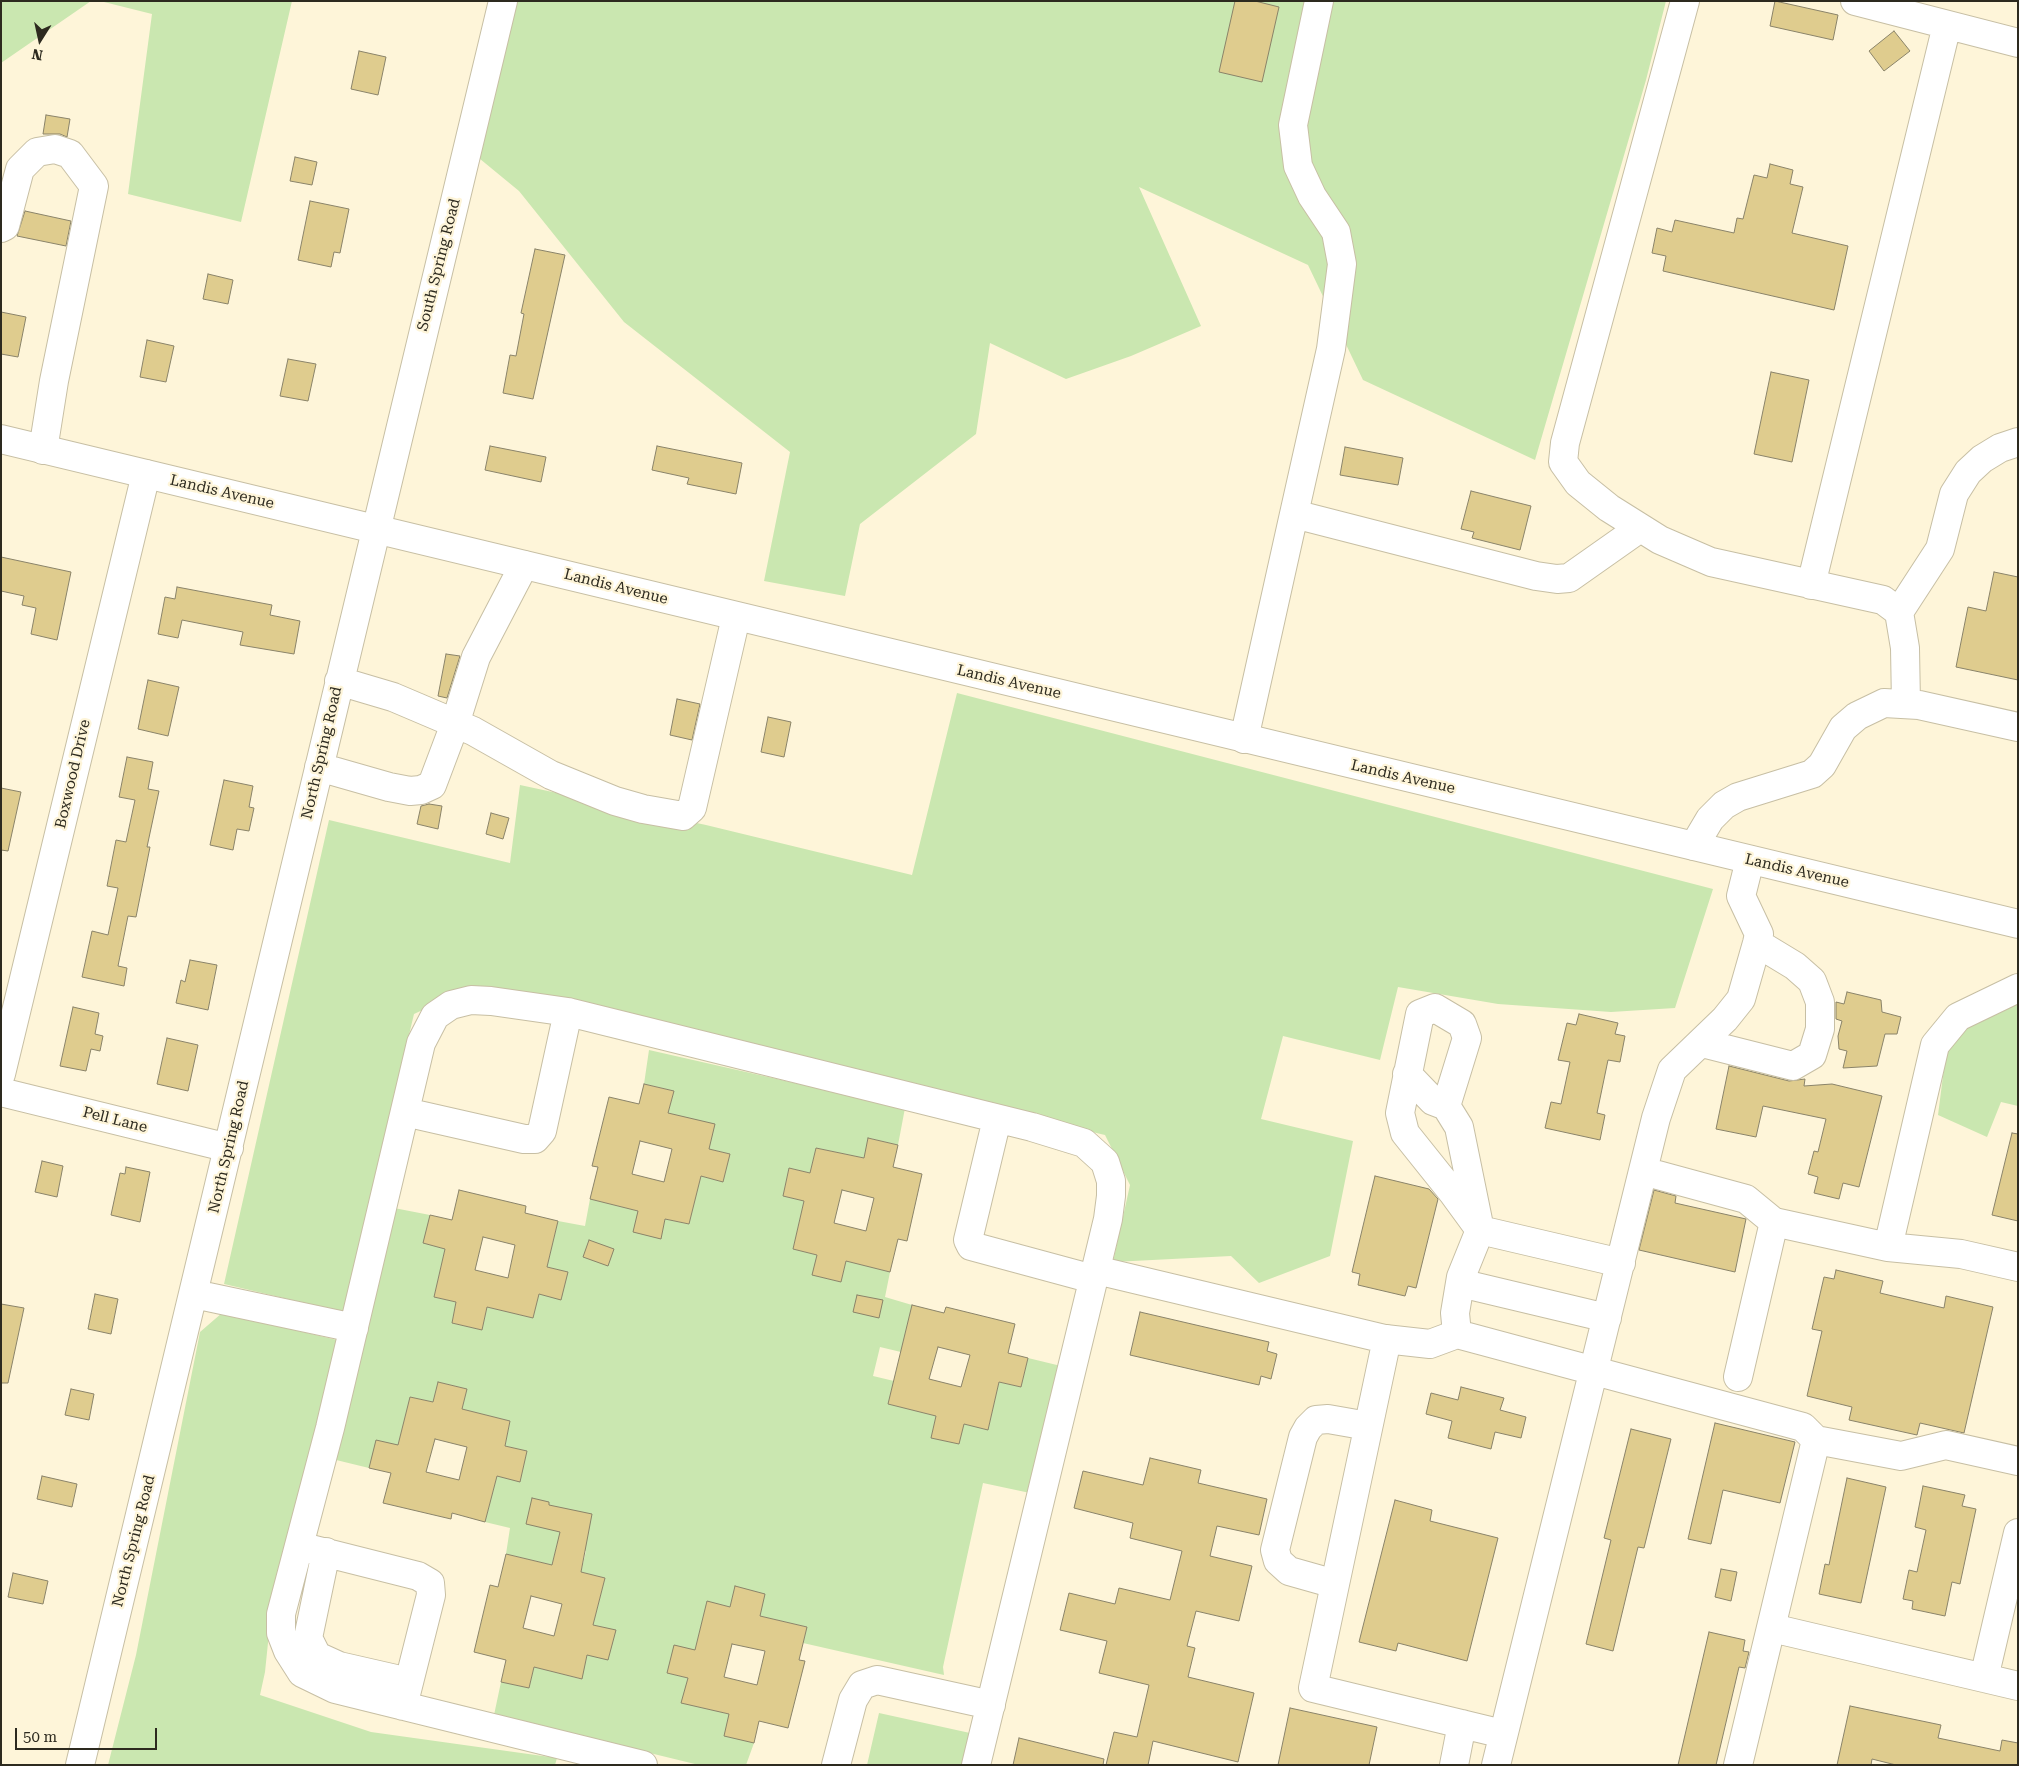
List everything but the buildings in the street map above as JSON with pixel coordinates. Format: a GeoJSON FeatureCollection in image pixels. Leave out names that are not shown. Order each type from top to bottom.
{"type":"FeatureCollection","features":[{"type":"Feature","properties":{"kind":"street","name":"South Spring Road"},"geometry":{"type":"LineString","coordinates":[[376,529],[503,1]]}},
{"type":"Feature","properties":{"kind":"street"},"geometry":{"type":"LineString","coordinates":[[1244,739],[1331,349],[1342,264],[1336,232],[1312,196],[1298,166],[1293,125],[1319,1]]}},
{"type":"Feature","properties":{"kind":"street"},"geometry":{"type":"LineString","coordinates":[[1685,1],[1565,443],[1563,462],[1578,483],[1609,508],[1660,540],[1711,562],[1883,600],[1899,612]]}},
{"type":"Feature","properties":{"kind":"street"},"geometry":{"type":"LineString","coordinates":[[1855,1],[2018,43]]}},
{"type":"Feature","properties":{"kind":"street"},"geometry":{"type":"LineString","coordinates":[[1811,584],[1947,25]]}},
{"type":"Feature","properties":{"kind":"street"},"geometry":{"type":"LineString","coordinates":[[1,228],[5,226],[20,169],[37,152],[55,149],[70,154],[94,186],[54,381],[43,450]]}},
{"type":"Feature","properties":{"kind":"street","name":"Landis Avenue"},"geometry":{"type":"LineString","coordinates":[[1,440],[2018,924]]}},
{"type":"Feature","properties":{"kind":"street"},"geometry":{"type":"LineString","coordinates":[[1906,704],[1905,648],[1899,612],[1940,549],[1954,494],[1968,472],[1982,459],[2000,448],[2018,442]]}},
{"type":"Feature","properties":{"kind":"street","name":"Boxwood Drive"},"geometry":{"type":"LineString","coordinates":[[1,1074],[146,474]]}},
{"type":"Feature","properties":{"kind":"street"},"geometry":{"type":"LineString","coordinates":[[1294,514],[1536,576],[1557,579],[1569,578],[1640,528]]}},
{"type":"Feature","properties":{"kind":"street","name":"North Spring Road"},"geometry":{"type":"LineString","coordinates":[[80,1765],[376,529]]}},
{"type":"Feature","properties":{"kind":"street"},"geometry":{"type":"LineString","coordinates":[[319,767],[388,787],[410,791],[421,790],[432,785],[455,724],[476,657],[524,565]]}},
{"type":"Feature","properties":{"kind":"street"},"geometry":{"type":"LineString","coordinates":[[339,681],[394,697],[473,731],[551,775],[615,801],[642,809],[683,816],[692,808],[736,617]]}},
{"type":"Feature","properties":{"kind":"street"},"geometry":{"type":"LineString","coordinates":[[1694,846],[1710,819],[1724,805],[1738,797],[1812,774],[1822,766],[1843,728],[1857,716],[1884,703],[1919,705],[2018,727]]}},
{"type":"Feature","properties":{"kind":"street"},"geometry":{"type":"LineString","coordinates":[[1496,1765],[1540,1579],[1656,1118],[1672,1070],[1725,1019],[1740,999],[1757,943],[1759,934],[1741,896],[1750,860]]}},
{"type":"Feature","properties":{"kind":"street"},"geometry":{"type":"LineString","coordinates":[[1702,1043],[1793,1066],[1812,1055],[1820,1029],[1820,1002],[1812,981],[1795,966],[1757,943]]}},
{"type":"Feature","properties":{"kind":"street"},"geometry":{"type":"LineString","coordinates":[[1888,1247],[1935,1045],[1958,1017],[2018,988]]}},
{"type":"Feature","properties":{"kind":"street"},"geometry":{"type":"LineString","coordinates":[[406,1694],[334,1690],[302,1673],[288,1651],[281,1633],[281,1614],[354,1328],[421,1043],[435,1016],[451,1005],[471,1000],[491,1001],[568,1012],[997,1119],[1084,1143],[1105,1162],[1111,1181],[1108,1219],[976,1765]]}},
{"type":"Feature","properties":{"kind":"street"},"geometry":{"type":"LineString","coordinates":[[1446,1106],[1467,1038],[1462,1024],[1435,1008],[1420,1014],[1400,1113],[1405,1133],[1453,1192],[1480,1230],[1621,1263]]}},
{"type":"Feature","properties":{"kind":"street"},"geometry":{"type":"LineString","coordinates":[[405,1112],[524,1139],[535,1139],[542,1131],[568,1012]]}},
{"type":"Feature","properties":{"kind":"street"},"geometry":{"type":"LineString","coordinates":[[1407,1074],[1433,1101],[1446,1106],[1459,1127],[1480,1230],[1460,1283],[1455,1313],[1456,1334]]}},
{"type":"Feature","properties":{"kind":"street","name":"Pell Lane"},"geometry":{"type":"LineString","coordinates":[[1,1092],[229,1148]]}},
{"type":"Feature","properties":{"kind":"street"},"geometry":{"type":"LineString","coordinates":[[997,1119],[968,1240],[971,1246],[976,1249],[1387,1339],[1430,1344],[1456,1334],[1803,1427],[1816,1440],[1901,1456],[1946,1445],[2018,1461]]}},
{"type":"Feature","properties":{"kind":"street"},"geometry":{"type":"LineString","coordinates":[[1644,1170],[1746,1198],[1774,1222],[1888,1247],[1961,1254],[2018,1267]]}},
{"type":"Feature","properties":{"kind":"street"},"geometry":{"type":"LineString","coordinates":[[1738,1378],[1774,1222]]}},
{"type":"Feature","properties":{"kind":"street"},"geometry":{"type":"LineString","coordinates":[[1460,1283],[1607,1318]]}},
{"type":"Feature","properties":{"kind":"street"},"geometry":{"type":"LineString","coordinates":[[194,1294],[354,1328]]}},
{"type":"Feature","properties":{"kind":"street"},"geometry":{"type":"LineString","coordinates":[[1387,1339],[1313,1688],[1503,1734]]}},
{"type":"Feature","properties":{"kind":"street"},"geometry":{"type":"LineString","coordinates":[[1335,1584],[1289,1571],[1278,1561],[1275,1550],[1303,1437],[1308,1428],[1316,1420],[1328,1419],[1368,1426]]}},
{"type":"Feature","properties":{"kind":"street"},"geometry":{"type":"LineString","coordinates":[[1738,1765],[1816,1440]]}},
{"type":"Feature","properties":{"kind":"street"},"geometry":{"type":"LineString","coordinates":[[1984,1678],[2018,1533]]}},
{"type":"Feature","properties":{"kind":"street"},"geometry":{"type":"LineString","coordinates":[[299,1546],[418,1576],[430,1583],[431,1595],[406,1694]]}},
{"type":"Feature","properties":{"kind":"street"},"geometry":{"type":"LineString","coordinates":[[326,1552],[308,1638],[317,1656],[406,1694],[644,1765]]}},
{"type":"Feature","properties":{"kind":"street"},"geometry":{"type":"LineString","coordinates":[[1772,1628],[2018,1686]]}},
{"type":"Feature","properties":{"kind":"street"},"geometry":{"type":"LineString","coordinates":[[836,1765],[853,1700],[862,1685],[877,1680],[991,1705]]}},
{"type":"Feature","properties":{"kind":"street"},"geometry":{"type":"LineString","coordinates":[[1454,1765],[1462,1724]]}},
{"type":"Feature","properties":{"kind":"green space"},"geometry":{"type":"Polygon","coordinates":[[[1,1],[91,1],[1,63],[1,1]]]}},
{"type":"Feature","properties":{"kind":"green space"},"geometry":{"type":"Polygon","coordinates":[[[100,1],[292,1],[241,222],[128,194],[152,14],[100,1]]]}},
{"type":"Feature","properties":{"kind":"green space"},"geometry":{"type":"Polygon","coordinates":[[[513,1],[1666,1],[1646,80],[1535,460],[1363,380],[1308,265],[1139,187],[1201,326],[1131,356],[1066,379],[990,343],[976,434],[860,524],[845,596],[764,581],[790,452],[624,322],[519,191],[474,154],[513,1]]]}},
{"type":"Feature","properties":{"kind":"green space"},"geometry":{"type":"Polygon","coordinates":[[[957,693],[1713,889],[1675,1008],[1611,1012],[1498,1004],[1398,987],[1380,1060],[1283,1036],[1261,1119],[1353,1141],[1330,1256],[1259,1283],[1231,1256],[1113,1262],[1130,1185],[1105,1135],[474,986],[414,1014],[343,1312],[224,1284],[329,820],[510,863],[520,785],[706,825],[912,875],[957,693]]]}},
{"type":"Feature","properties":{"kind":"green space"},"geometry":{"type":"Polygon","coordinates":[[[2018,1002],[2018,1106],[2001,1102],[1987,1137],[1938,1115],[1948,1037],[2018,1002]]]}},
{"type":"Feature","properties":{"kind":"green space"},"geometry":{"type":"Polygon","coordinates":[[[649,1050],[905,1108],[898,1145],[869,1138],[864,1158],[816,1148],[810,1173],[789,1168],[783,1196],[804,1201],[793,1249],[817,1255],[813,1275],[841,1282],[846,1261],[890,1272],[885,1297],[912,1305],[901,1352],[880,1347],[873,1376],[894,1381],[888,1404],[936,1416],[931,1438],[959,1444],[964,1424],[988,1430],[999,1382],[1021,1387],[1028,1358],[1061,1366],[1030,1493],[983,1483],[943,1667],[944,1675],[803,1643],[807,1627],[760,1616],[764,1594],[735,1587],[730,1607],[707,1602],[695,1650],[667,1673],[688,1678],[682,1703],[729,1714],[754,1743],[746,1765],[699,1765],[494,1715],[501,1682],[529,1688],[534,1667],[581,1679],[587,1655],[608,1659],[615,1631],[593,1625],[605,1578],[581,1572],[586,1551],[557,1544],[552,1565],[506,1554],[510,1528],[485,1522],[497,1476],[520,1481],[527,1451],[505,1446],[510,1421],[462,1409],[467,1389],[438,1382],[433,1402],[410,1397],[398,1445],[369,1468],[332,1459],[394,1208],[430,1215],[424,1243],[445,1249],[434,1297],[456,1302],[452,1323],[482,1330],[487,1307],[533,1318],[539,1294],[561,1299],[568,1272],[547,1267],[558,1221],[585,1226],[590,1199],[638,1211],[660,1239],[665,1219],[689,1224],[701,1176],[723,1182],[730,1154],[709,1149],[668,1113],[674,1091],[644,1084],[649,1050]]]}},
{"type":"Feature","properties":{"kind":"green space"},"geometry":{"type":"Polygon","coordinates":[[[222,1313],[337,1340],[269,1633],[265,1672],[260,1695],[371,1732],[557,1758],[555,1765],[108,1765],[136,1655],[200,1332],[222,1313]]]}},
{"type":"Feature","properties":{"kind":"green space"},"geometry":{"type":"Polygon","coordinates":[[[879,1713],[970,1733],[965,1765],[867,1765],[879,1713]]]}}]}
